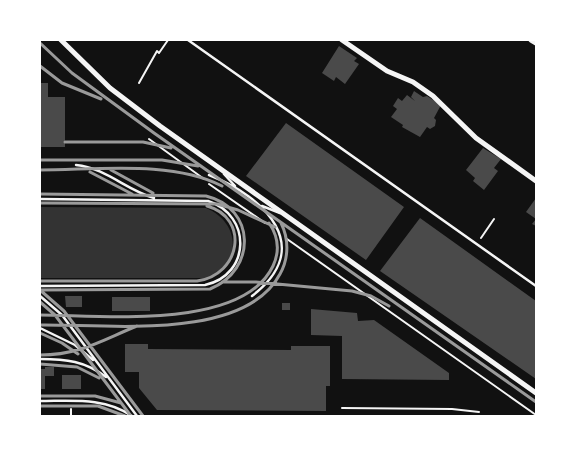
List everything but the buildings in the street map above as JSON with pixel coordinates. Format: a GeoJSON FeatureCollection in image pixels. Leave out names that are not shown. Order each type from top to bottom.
{"type":"FeatureCollection","features":[{"type":"Feature","properties":{"kind":"street"},"geometry":{"type":"LineString","coordinates":[[61,40],[110,88],[216,166],[536,393]]}},
{"type":"Feature","properties":{"kind":"street"},"geometry":{"type":"LineString","coordinates":[[342,40],[387,71],[413,82],[433,96],[476,138],[536,181]]}},
{"type":"Feature","properties":{"kind":"street"},"geometry":{"type":"LineString","coordinates":[[531,40],[536,43]]}},
{"type":"Feature","properties":{"kind":"lane"},"geometry":{"type":"LineString","coordinates":[[188,40],[536,286]]}},
{"type":"Feature","properties":{"kind":"lane"},"geometry":{"type":"LineString","coordinates":[[76,165],[98,170],[143,194],[162,199]]}},
{"type":"Feature","properties":{"kind":"lane"},"geometry":{"type":"LineString","coordinates":[[216,166],[240,191]]}},
{"type":"Feature","properties":{"kind":"lane"},"geometry":{"type":"LineString","coordinates":[[209,176],[240,191],[258,204],[274,220],[280,234],[283,246],[279,267],[268,283],[252,296]]}},
{"type":"Feature","properties":{"kind":"lane"},"geometry":{"type":"LineString","coordinates":[[40,199],[208,201],[223,207],[230,215],[239,230],[240,245],[237,260],[226,275],[216,282],[199,286],[40,286]]}},
{"type":"Feature","properties":{"kind":"lane"},"geometry":{"type":"LineString","coordinates":[[258,204],[287,216]]}},
{"type":"Feature","properties":{"kind":"lane"},"geometry":{"type":"LineString","coordinates":[[40,296],[59,312],[104,373]]}},
{"type":"Feature","properties":{"kind":"lane"},"geometry":{"type":"LineString","coordinates":[[40,328],[75,345],[112,382],[137,416]]}},
{"type":"Feature","properties":{"kind":"lane"},"geometry":{"type":"LineString","coordinates":[[40,359],[78,362],[96,370],[112,382]]}},
{"type":"Feature","properties":{"kind":"lane"},"geometry":{"type":"LineString","coordinates":[[40,401],[102,403],[121,408],[132,416]]}},
{"type":"Feature","properties":{"kind":"path"},"geometry":{"type":"LineString","coordinates":[[139,83],[157,51],[159,53],[168,40]]}},
{"type":"Feature","properties":{"kind":"path"},"geometry":{"type":"LineString","coordinates":[[149,139],[266,223]]}},
{"type":"Feature","properties":{"kind":"path"},"geometry":{"type":"LineString","coordinates":[[480,240],[494,218]]}},
{"type":"Feature","properties":{"kind":"path"},"geometry":{"type":"LineString","coordinates":[[280,234],[536,415]]}},
{"type":"Feature","properties":{"kind":"path"},"geometry":{"type":"LineString","coordinates":[[342,408],[452,409],[479,412]]}},
{"type":"Feature","properties":{"kind":"path"},"geometry":{"type":"LineString","coordinates":[[71,409],[71,416]]}},
{"type":"Feature","properties":{"kind":"shaded area"},"geometry":{"type":"Polygon","coordinates":[[[40,207],[206,208],[217,214],[226,223],[233,243],[231,253],[227,263],[219,272],[207,278],[40,278],[40,207]]]}},
{"type":"Feature","properties":{"kind":"pier"},"geometry":{"type":"Polygon","coordinates":[[[40,310],[102,311],[101,410],[40,409],[40,310]]]}},
{"type":"Feature","properties":{"kind":"railway"},"geometry":{"type":"LineString","coordinates":[[40,43],[72,73],[154,133],[536,402]]}},
{"type":"Feature","properties":{"kind":"railway"},"geometry":{"type":"LineString","coordinates":[[40,66],[62,83],[101,99]]}},
{"type":"Feature","properties":{"kind":"railway"},"geometry":{"type":"LineString","coordinates":[[65,142],[143,142],[171,148]]}},
{"type":"Feature","properties":{"kind":"railway"},"geometry":{"type":"LineString","coordinates":[[40,160],[162,160],[198,166]]}},
{"type":"Feature","properties":{"kind":"railway"},"geometry":{"type":"LineString","coordinates":[[40,170],[109,168],[157,170],[202,178],[222,186]]}},
{"type":"Feature","properties":{"kind":"railway"},"geometry":{"type":"LineString","coordinates":[[111,170],[153,193]]}},
{"type":"Feature","properties":{"kind":"railway"},"geometry":{"type":"LineString","coordinates":[[90,172],[132,194]]}},
{"type":"Feature","properties":{"kind":"railway"},"geometry":{"type":"LineString","coordinates":[[40,194],[206,196],[222,203],[234,213],[242,226],[244,240],[243,254],[236,268],[225,280],[210,289],[40,290]]}},
{"type":"Feature","properties":{"kind":"railway"},"geometry":{"type":"LineString","coordinates":[[40,203],[217,204],[238,210],[275,227]]}},
{"type":"Feature","properties":{"kind":"railway"},"geometry":{"type":"LineString","coordinates":[[40,281],[197,281],[212,277],[231,258],[235,246],[234,233],[230,222],[221,212],[207,206]]}},
{"type":"Feature","properties":{"kind":"railway"},"geometry":{"type":"LineString","coordinates":[[40,315],[132,317],[168,315],[202,310],[232,301],[257,287],[273,266],[277,255],[277,244],[269,223]]}},
{"type":"Feature","properties":{"kind":"railway"},"geometry":{"type":"LineString","coordinates":[[40,325],[171,325],[205,320],[236,311],[262,296],[280,274],[285,262],[287,248],[284,229],[281,223]]}},
{"type":"Feature","properties":{"kind":"railway"},"geometry":{"type":"LineString","coordinates":[[222,282],[256,282],[352,291],[371,296],[389,306]]}},
{"type":"Feature","properties":{"kind":"railway"},"geometry":{"type":"LineString","coordinates":[[40,290],[64,311],[143,416]]}},
{"type":"Feature","properties":{"kind":"railway"},"geometry":{"type":"LineString","coordinates":[[40,302],[55,315],[131,416]]}},
{"type":"Feature","properties":{"kind":"railway"},"geometry":{"type":"LineString","coordinates":[[40,355],[79,350],[137,326]]}},
{"type":"Feature","properties":{"kind":"railway"},"geometry":{"type":"LineString","coordinates":[[40,333],[62,343],[78,354]]}},
{"type":"Feature","properties":{"kind":"railway"},"geometry":{"type":"LineString","coordinates":[[40,364],[77,367],[99,378]]}},
{"type":"Feature","properties":{"kind":"railway"},"geometry":{"type":"LineString","coordinates":[[40,396],[95,396],[121,403]]}},
{"type":"Feature","properties":{"kind":"railway"},"geometry":{"type":"LineString","coordinates":[[40,406],[98,406],[125,416]]}}]}
